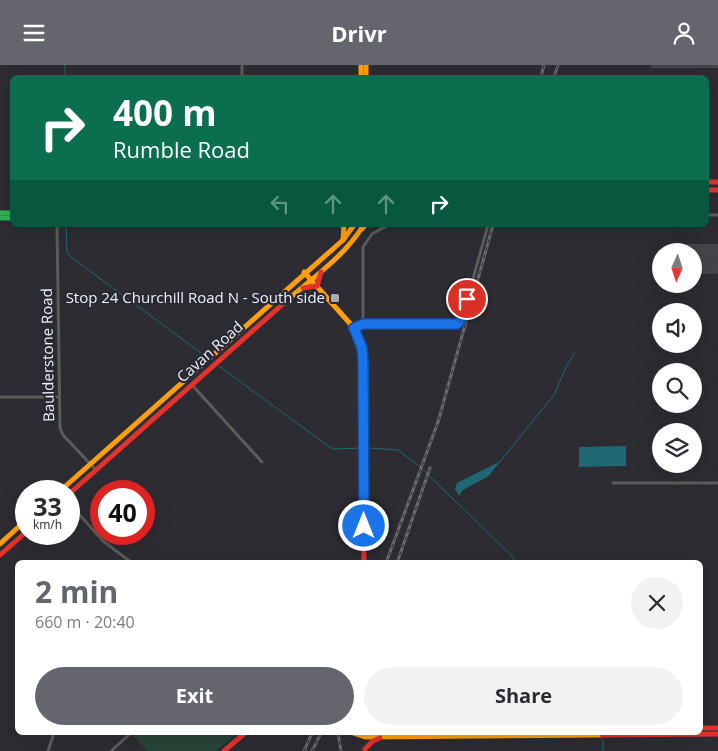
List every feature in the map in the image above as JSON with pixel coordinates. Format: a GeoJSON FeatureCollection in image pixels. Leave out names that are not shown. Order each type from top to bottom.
{"type":"FeatureCollection","features":[{"type":"Feature","properties":{"kind":"main road"},"geometry":{"type":"LineString","coordinates":[[343,240],[344,227]]}},
{"type":"Feature","properties":{"kind":"main road","name":"Cavan Road"},"geometry":{"type":"LineString","coordinates":[[72,480],[304,272],[343,240],[353,227]]}},
{"type":"Feature","properties":{"kind":"main road","name":"Cavan Road"},"geometry":{"type":"LineString","coordinates":[[80,485],[351,244],[362,227]]}},
{"type":"Feature","properties":{"kind":"main road"},"geometry":{"type":"LineString","coordinates":[[317,286],[318,277],[324,267]]}},
{"type":"Feature","properties":{"kind":"main road"},"geometry":{"type":"LineString","coordinates":[[304,272],[354,328],[363,355],[364,560]]}},
{"type":"Feature","properties":{"kind":"main road"},"geometry":{"type":"LineString","coordinates":[[300,289],[317,286]]}},
{"type":"Feature","properties":{"kind":"main road"},"geometry":{"type":"LineString","coordinates":[[0,544],[15,531]]}},
{"type":"Feature","properties":{"kind":"main road"},"geometry":{"type":"LineString","coordinates":[[0,555],[15,541]]}},
{"type":"Feature","properties":{"kind":"main road"},"geometry":{"type":"LineString","coordinates":[[703,728],[718,728]]}},
{"type":"Feature","properties":{"kind":"main road"},"geometry":{"type":"LineString","coordinates":[[703,734],[718,734]]}},
{"type":"Feature","properties":{"kind":"main road"},"geometry":{"type":"LineString","coordinates":[[224,751],[243,735]]}},
{"type":"Feature","properties":{"kind":"main road"},"geometry":{"type":"LineString","coordinates":[[358,735],[364,737],[404,735]]}},
{"type":"Feature","properties":{"kind":"main road"},"geometry":{"type":"LineString","coordinates":[[364,737],[368,735]]}},
{"type":"Feature","properties":{"kind":"main road"},"geometry":{"type":"LineString","coordinates":[[365,750],[373,741],[381,737]]}},
{"type":"Feature","properties":{"kind":"street","name":"Baulderstone Road"},"geometry":{"type":"LineString","coordinates":[[57,227],[61,431],[96,471]]}},
{"type":"Feature","properties":{"kind":"street"},"geometry":{"type":"LineString","coordinates":[[363,324],[363,247],[372,234],[384,227]]}},
{"type":"Feature","properties":{"kind":"street"},"geometry":{"type":"LineString","coordinates":[[354,328],[363,324],[457,324],[462,318],[487,227]]}},
{"type":"Feature","properties":{"kind":"street"},"geometry":{"type":"LineString","coordinates":[[192,385],[262,462]]}},
{"type":"Feature","properties":{"kind":"street"},"geometry":{"type":"LineString","coordinates":[[0,397],[60,397]]}},
{"type":"Feature","properties":{"kind":"street"},"geometry":{"type":"LineString","coordinates":[[613,483],[718,483]]}},
{"type":"Feature","properties":{"kind":"street"},"geometry":{"type":"LineString","coordinates":[[80,515],[103,541],[128,560]]}},
{"type":"Feature","properties":{"kind":"street"},"geometry":{"type":"LineString","coordinates":[[48,751],[53,735]]}},
{"type":"Feature","properties":{"kind":"street"},"geometry":{"type":"LineString","coordinates":[[111,751],[129,735]]}},
{"type":"Feature","properties":{"kind":"street"},"geometry":{"type":"LineString","coordinates":[[364,737],[365,750]]}},
{"type":"Feature","properties":{"kind":"green space"},"geometry":{"type":"Polygon","coordinates":[[[235,735],[216,751],[147,751],[134,736],[235,735]]]}},
{"type":"Feature","properties":{"kind":"water"},"geometry":{"type":"Polygon","coordinates":[[[626,446],[626,466],[579,467],[579,447],[626,446]]]}},
{"type":"Feature","properties":{"kind":"water"},"geometry":{"type":"Polygon","coordinates":[[[497,463],[489,476],[463,490],[459,496],[455,489],[457,483],[497,463]]]}},
{"type":"Feature","properties":{"kind":"building"},"geometry":{"type":"Polygon","coordinates":[[[651,65],[718,65],[718,68],[651,68],[651,65]]]}},
{"type":"Feature","properties":{"kind":"building"},"geometry":{"type":"Polygon","coordinates":[[[702,244],[718,244],[718,274],[702,274],[702,244]]]}},
{"type":"Feature","properties":{"kind":"waterway"},"geometry":{"type":"LineString","coordinates":[[65,65],[65,75]]}},
{"type":"Feature","properties":{"kind":"waterway"},"geometry":{"type":"LineString","coordinates":[[66,227],[67,252],[71,257],[205,356]]}},
{"type":"Feature","properties":{"kind":"waterway"},"geometry":{"type":"LineString","coordinates":[[498,464],[554,395],[567,365],[575,353]]}},
{"type":"Feature","properties":{"kind":"waterway"},"geometry":{"type":"LineString","coordinates":[[219,366],[328,446],[334,449],[359,448]]}},
{"type":"Feature","properties":{"kind":"waterway"},"geometry":{"type":"LineString","coordinates":[[369,448],[398,450],[419,466],[514,560]]}},
{"type":"Feature","properties":{"kind":"waterway"},"geometry":{"type":"LineString","coordinates":[[603,740],[603,751]]}},
{"type":"Feature","properties":{"kind":"railway"},"geometry":{"type":"LineString","coordinates":[[542,75],[544,65]]}},
{"type":"Feature","properties":{"kind":"railway"},"geometry":{"type":"LineString","coordinates":[[555,75],[558,65]]}},
{"type":"Feature","properties":{"kind":"railway"},"geometry":{"type":"LineString","coordinates":[[387,560],[438,422],[492,227]]}},
{"type":"Feature","properties":{"kind":"railway"},"geometry":{"type":"LineString","coordinates":[[398,560],[430,468]]}},
{"type":"Feature","properties":{"kind":"railway"},"geometry":{"type":"LineString","coordinates":[[304,751],[311,735]]}},
{"type":"Feature","properties":{"kind":"railway"},"geometry":{"type":"LineString","coordinates":[[312,751],[320,735]]}},
{"type":"Feature","properties":{"kind":"railway"},"geometry":{"type":"LineString","coordinates":[[338,735],[341,751]]}},
{"type":"Feature","properties":{"kind":"traffic: fast"},"geometry":{"type":"LineString","coordinates":[[0,213],[10,213]]}},
{"type":"Feature","properties":{"kind":"traffic: fast"},"geometry":{"type":"LineString","coordinates":[[0,218],[10,218]]}},
{"type":"Feature","properties":{"kind":"traffic: slow"},"geometry":{"type":"LineString","coordinates":[[361,65],[361,75]]}},
{"type":"Feature","properties":{"kind":"traffic: slow"},"geometry":{"type":"LineString","coordinates":[[366,65],[366,75]]}},
{"type":"Feature","properties":{"kind":"traffic: slow"},"geometry":{"type":"LineString","coordinates":[[343,240],[344,227]]}},
{"type":"Feature","properties":{"kind":"traffic: slow"},"geometry":{"type":"LineString","coordinates":[[72,480],[343,240],[353,227]]}},
{"type":"Feature","properties":{"kind":"traffic: slow"},"geometry":{"type":"LineString","coordinates":[[284,303],[337,258],[362,227]]}},
{"type":"Feature","properties":{"kind":"traffic: slow"},"geometry":{"type":"LineString","coordinates":[[304,272],[354,328],[362,348],[363,498]]}},
{"type":"Feature","properties":{"kind":"traffic: slow"},"geometry":{"type":"LineString","coordinates":[[0,544],[15,530]]}},
{"type":"Feature","properties":{"kind":"traffic: slow"},"geometry":{"type":"LineString","coordinates":[[359,735],[365,737],[602,735]]}},
{"type":"Feature","properties":{"kind":"traffic: jam"},"geometry":{"type":"LineString","coordinates":[[709,182],[718,182]]}},
{"type":"Feature","properties":{"kind":"traffic: jam"},"geometry":{"type":"LineString","coordinates":[[709,190],[718,190]]}},
{"type":"Feature","properties":{"kind":"traffic: jam"},"geometry":{"type":"LineString","coordinates":[[303,288],[317,286],[321,272]]}},
{"type":"Feature","properties":{"kind":"traffic: jam"},"geometry":{"type":"LineString","coordinates":[[80,484],[284,303]]}},
{"type":"Feature","properties":{"kind":"traffic: jam"},"geometry":{"type":"LineString","coordinates":[[363,498],[364,560]]}},
{"type":"Feature","properties":{"kind":"traffic: jam"},"geometry":{"type":"LineString","coordinates":[[0,555],[15,542]]}},
{"type":"Feature","properties":{"kind":"traffic: jam"},"geometry":{"type":"LineString","coordinates":[[703,728],[718,728]]}},
{"type":"Feature","properties":{"kind":"traffic: jam"},"geometry":{"type":"LineString","coordinates":[[703,734],[718,734]]}},
{"type":"Feature","properties":{"kind":"traffic: jam"},"geometry":{"type":"LineString","coordinates":[[224,751],[243,735]]}},
{"type":"Feature","properties":{"kind":"traffic: jam"},"geometry":{"type":"LineString","coordinates":[[365,749],[373,741],[380,738]]}},
{"type":"Feature","properties":{"kind":"place","name":"Stop 24 Churchill Road N - South side"},"geometry":{"type":"Point","coordinates":[335,298]}},
{"type":"Feature","properties":{"kind":"route"},"geometry":{"type":"LineString","coordinates":[[364,526],[363,361],[362,348],[354,328],[363,324],[457,324],[462,318],[467,299]]}}]}
